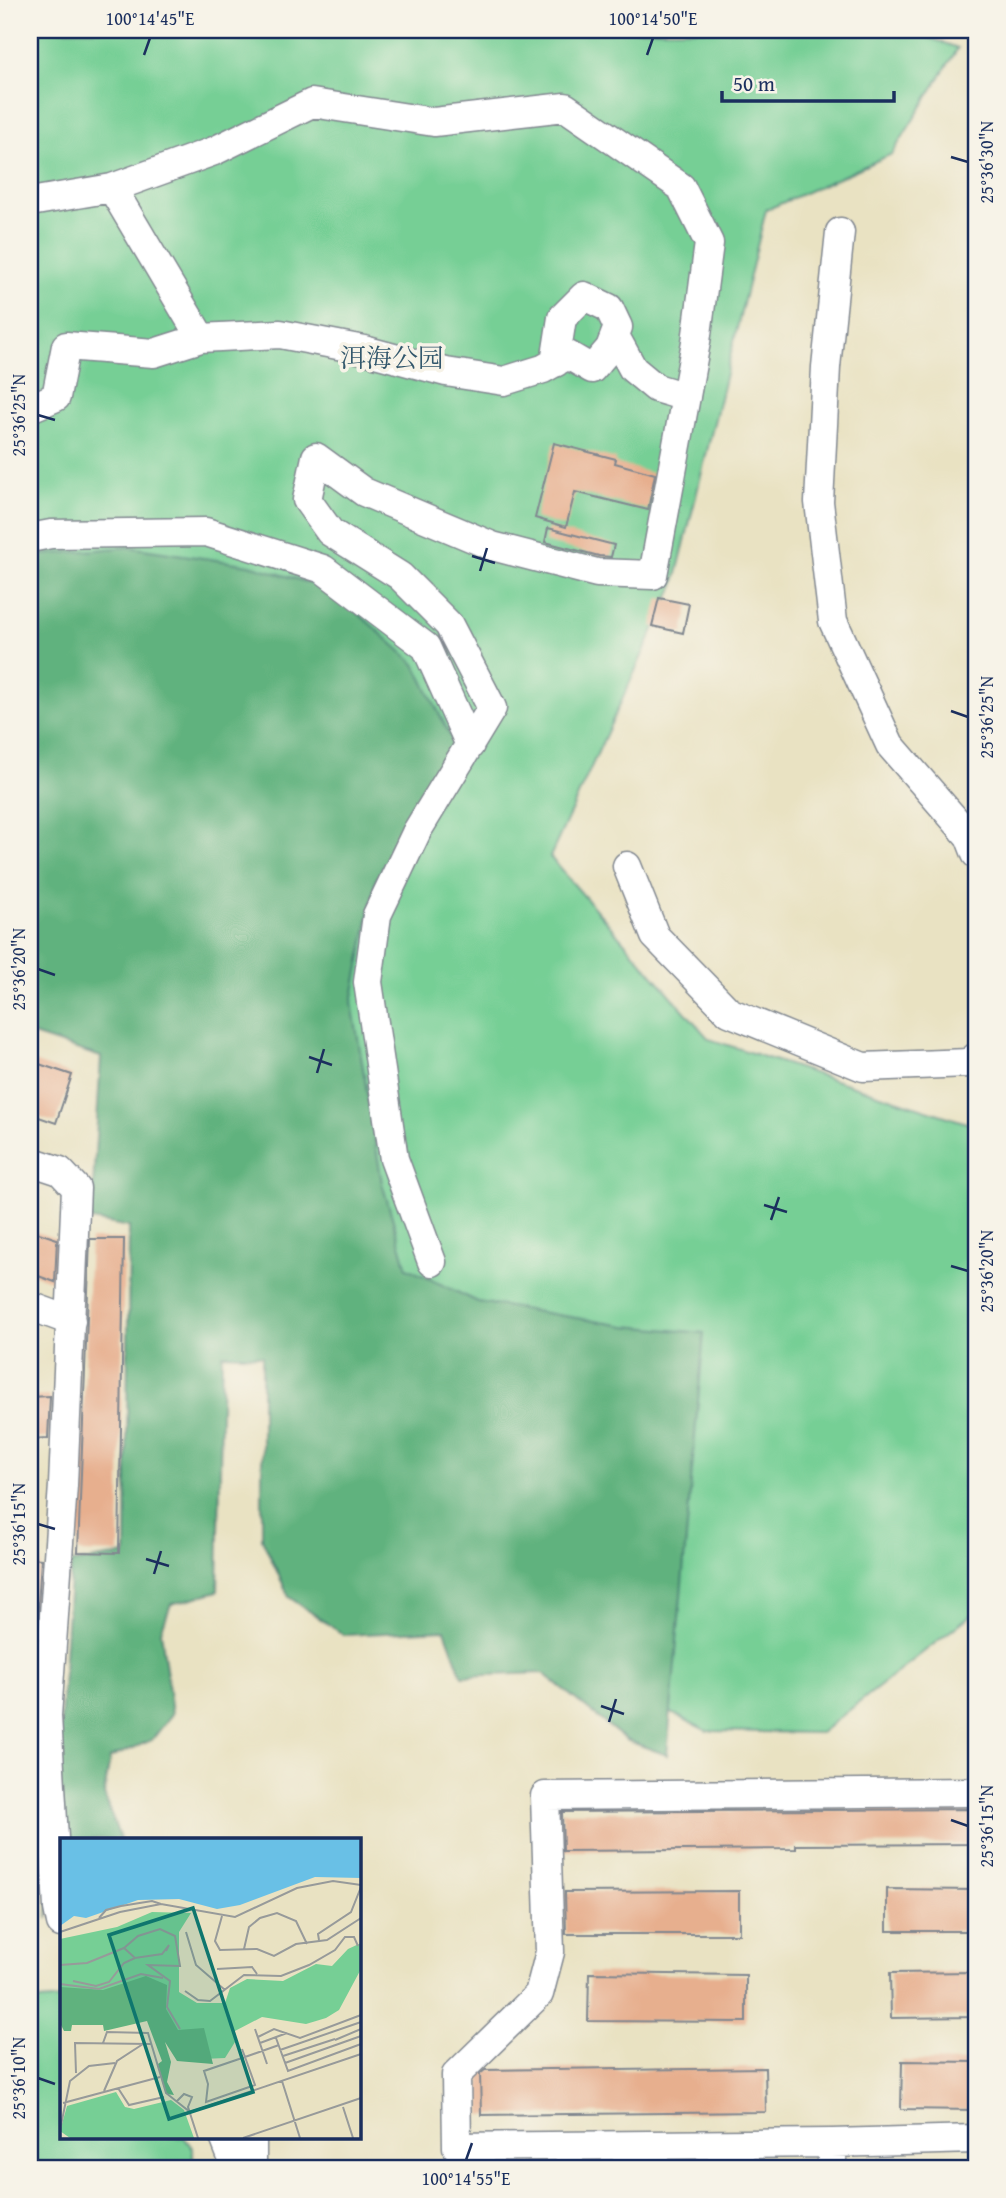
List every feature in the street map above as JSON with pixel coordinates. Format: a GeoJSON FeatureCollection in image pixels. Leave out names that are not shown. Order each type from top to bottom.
{"type":"FeatureCollection","features":[{"type":"Feature","properties":{"kind":"street"},"geometry":{"type":"LineString","coordinates":[[30,202],[112,188],[214,151],[312,103],[434,122],[565,107],[681,187],[709,243],[696,342],[653,575],[597,573],[492,546],[364,492],[316,457],[307,500],[330,532],[400,576],[449,625],[492,708],[417,831],[377,915],[368,982],[394,1159],[432,1262]]}},
{"type":"Feature","properties":{"kind":"street"},"geometry":{"type":"LineString","coordinates":[[112,188],[201,338]]}},
{"type":"Feature","properties":{"kind":"street"},"geometry":{"type":"LineString","coordinates":[[840,232],[826,367],[818,502],[833,621],[890,745],[969,836],[976,854]]}},
{"type":"Feature","properties":{"kind":"street"},"geometry":{"type":"LineString","coordinates":[[30,408],[56,397],[66,346],[154,354],[201,338],[280,334],[364,350],[446,373],[504,381],[543,369],[568,355],[592,369],[610,348],[618,327],[608,308],[584,296],[562,318],[555,362]]}},
{"type":"Feature","properties":{"kind":"street"},"geometry":{"type":"LineString","coordinates":[[615,336],[633,369],[656,388],[686,397]]}},
{"type":"Feature","properties":{"kind":"street"},"geometry":{"type":"LineString","coordinates":[[30,538],[51,534],[206,532],[323,569],[426,647],[470,745]]}},
{"type":"Feature","properties":{"kind":"street"},"geometry":{"type":"LineString","coordinates":[[627,866],[655,936],[729,1012],[863,1067],[969,1063],[976,1058]]}},
{"type":"Feature","properties":{"kind":"street"},"geometry":{"type":"LineString","coordinates":[[30,1161],[60,1171],[76,1188],[63,1485],[38,1715],[60,1918]]}},
{"type":"Feature","properties":{"kind":"street"},"geometry":{"type":"LineString","coordinates":[[30,1306],[71,1321]]}},
{"type":"Feature","properties":{"kind":"street"},"geometry":{"type":"LineString","coordinates":[[976,1792],[545,1796],[550,1952],[539,1994],[456,2075],[457,2147],[832,2156],[976,2139]]}},
{"type":"Feature","properties":{"kind":"street"},"geometry":{"type":"LineString","coordinates":[[224,2138],[236,2168]]}},
{"type":"Feature","properties":{"kind":"street"},"geometry":{"type":"LineString","coordinates":[[252,2138],[252,2168]]}},
{"type":"Feature","properties":{"kind":"green space","name":"洱海公园"},"geometry":{"type":"Polygon","coordinates":[[[30,30],[908,30],[958,48],[892,154],[766,210],[674,586],[550,857],[709,1039],[976,1126],[976,1611],[820,1733],[707,1731],[576,1664],[30,654],[30,30]]]}},
{"type":"Feature","properties":{"kind":"green space"},"geometry":{"type":"Polygon","coordinates":[[[129,547],[250,565],[332,590],[415,664],[453,742],[376,880],[352,1002],[382,1183],[407,1268],[478,1302],[625,1326],[704,1333],[667,1755],[626,1740],[543,1673],[462,1676],[445,1630],[344,1635],[289,1597],[262,1539],[262,1356],[222,1354],[218,1591],[171,1604],[161,1631],[172,1714],[152,1740],[110,1758],[104,1794],[120,1838],[60,1838],[48,1919],[71,1563],[126,1554],[129,1227],[91,1220],[101,1057],[30,1034],[30,556],[129,547]]]}},
{"type":"Feature","properties":{"kind":"green space"},"geometry":{"type":"Polygon","coordinates":[[[60,1999],[60,2138],[185,2138],[193,2149],[193,2168],[30,2168],[30,2002],[60,1999]]]}},
{"type":"Feature","properties":{"kind":"building"},"geometry":{"type":"Polygon","coordinates":[[[554,443],[616,459],[615,463],[655,474],[648,510],[575,492],[566,527],[535,518],[554,443]]]}},
{"type":"Feature","properties":{"kind":"building"},"geometry":{"type":"Polygon","coordinates":[[[548,528],[614,545],[611,557],[545,542],[548,528]]]}},
{"type":"Feature","properties":{"kind":"building"},"geometry":{"type":"Polygon","coordinates":[[[659,598],[689,604],[683,633],[652,626],[659,598]]]}},
{"type":"Feature","properties":{"kind":"building"},"geometry":{"type":"Polygon","coordinates":[[[30,1061],[72,1075],[56,1123],[30,1114],[30,1061]]]}},
{"type":"Feature","properties":{"kind":"building"},"geometry":{"type":"Polygon","coordinates":[[[30,1230],[57,1239],[55,1282],[30,1273],[30,1230]]]}},
{"type":"Feature","properties":{"kind":"building"},"geometry":{"type":"Polygon","coordinates":[[[90,1239],[124,1239],[119,1553],[78,1552],[90,1239]]]}},
{"type":"Feature","properties":{"kind":"building"},"geometry":{"type":"Polygon","coordinates":[[[50,1396],[48,1438],[30,1439],[30,1397],[50,1396]]]}},
{"type":"Feature","properties":{"kind":"building"},"geometry":{"type":"Polygon","coordinates":[[[30,1558],[41,1559],[37,1622],[30,1622],[30,1558]]]}},
{"type":"Feature","properties":{"kind":"building"},"geometry":{"type":"Polygon","coordinates":[[[976,1809],[976,1844],[563,1851],[562,1812],[976,1809]]]}},
{"type":"Feature","properties":{"kind":"building"},"geometry":{"type":"Polygon","coordinates":[[[887,1889],[976,1890],[976,1931],[887,1931],[887,1889]]]}},
{"type":"Feature","properties":{"kind":"building"},"geometry":{"type":"Polygon","coordinates":[[[739,1891],[739,1934],[566,1934],[565,1892],[739,1891]]]}},
{"type":"Feature","properties":{"kind":"building"},"geometry":{"type":"Polygon","coordinates":[[[976,1972],[976,2017],[891,2018],[890,1973],[976,1972]]]}},
{"type":"Feature","properties":{"kind":"building"},"geometry":{"type":"Polygon","coordinates":[[[589,1973],[746,1975],[746,2022],[588,2021],[589,1973]]]}},
{"type":"Feature","properties":{"kind":"building"},"geometry":{"type":"Polygon","coordinates":[[[902,2061],[976,2062],[976,2110],[901,2109],[902,2061]]]}},
{"type":"Feature","properties":{"kind":"building"},"geometry":{"type":"Polygon","coordinates":[[[765,2068],[766,2112],[481,2115],[480,2074],[485,2070],[765,2068]]]}}]}
